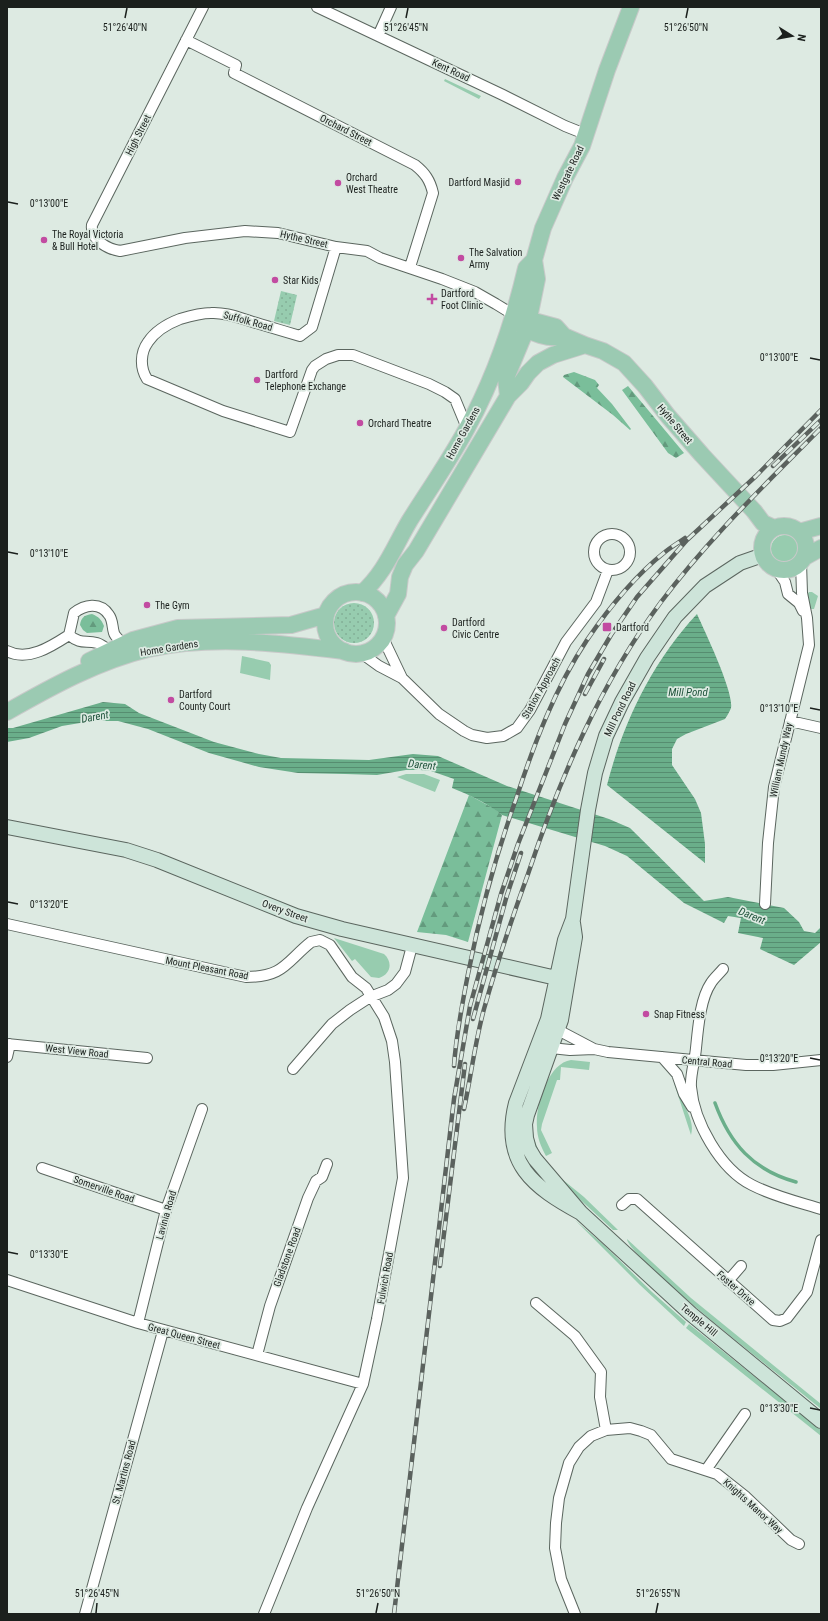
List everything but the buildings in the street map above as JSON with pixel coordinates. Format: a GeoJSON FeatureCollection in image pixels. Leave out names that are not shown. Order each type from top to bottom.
{"type":"FeatureCollection","features":[{"type":"Feature","properties":{"kind":"main road","name":"Westgate Road"},"geometry":{"type":"LineString","coordinates":[[523,321],[534,292],[536,279],[534,260],[543,228],[565,178],[582,146],[631,7]]}},
{"type":"Feature","properties":{"kind":"main road","name":"Home Gardens"},"geometry":{"type":"LineString","coordinates":[[386,616],[398,594],[400,577],[405,565],[416,551],[508,396],[506,378],[523,321],[526,268],[534,260]]}},
{"type":"Feature","properties":{"kind":"main road","name":"Home Gardens"},"geometry":{"type":"LineString","coordinates":[[362,593],[373,583],[388,560],[409,522],[467,428],[504,346],[523,321]]}},
{"type":"Feature","properties":{"kind":"main road","name":"Hythe Street"},"geometry":{"type":"LineString","coordinates":[[523,321],[555,338],[564,336],[603,351],[624,363],[702,456],[763,522],[774,528]]}},
{"type":"Feature","properties":{"kind":"main road"},"geometry":{"type":"LineString","coordinates":[[508,396],[522,383],[528,373],[538,363],[553,355],[585,345]]}},
{"type":"Feature","properties":{"kind":"main road"},"geometry":{"type":"LineString","coordinates":[[803,560],[806,546],[804,539],[799,532],[787,526],[774,528],[765,536],[762,544],[763,555],[767,563],[777,570],[785,571],[792,569],[821,548]]}},
{"type":"Feature","properties":{"kind":"main road"},"geometry":{"type":"LineString","coordinates":[[799,532],[821,526]]}},
{"type":"Feature","properties":{"kind":"main road"},"geometry":{"type":"LineString","coordinates":[[348,593],[362,593],[368,595],[382,606],[386,616],[386,628],[383,638],[376,646],[361,653],[344,652],[332,642],[327,634],[325,625],[326,615],[330,606],[338,598],[348,593]]}},
{"type":"Feature","properties":{"kind":"main road","name":"Home Gardens"},"geometry":{"type":"LineString","coordinates":[[9,707],[108,650],[147,636],[178,628],[291,625],[326,615]]}},
{"type":"Feature","properties":{"kind":"main road"},"geometry":{"type":"LineString","coordinates":[[124,645],[149,641],[163,647]]}},
{"type":"Feature","properties":{"kind":"main road","name":"Home Gardens"},"geometry":{"type":"LineString","coordinates":[[9,707],[88,670],[127,656],[163,647],[224,641],[283,643],[344,652]]}},
{"type":"Feature","properties":{"kind":"street","name":"High Street"},"geometry":{"type":"LineString","coordinates":[[92,229],[100,208],[203,7]]}},
{"type":"Feature","properties":{"kind":"street","name":"Kent Road"},"geometry":{"type":"LineString","coordinates":[[317,7],[565,126],[585,134]]}},
{"type":"Feature","properties":{"kind":"street"},"geometry":{"type":"LineString","coordinates":[[378,36],[392,7]]}},
{"type":"Feature","properties":{"kind":"street","name":"Orchard Street"},"geometry":{"type":"LineString","coordinates":[[186,40],[236,66],[234,73],[415,165],[423,171],[430,182],[433,193],[410,267]]}},
{"type":"Feature","properties":{"kind":"street","name":"Hythe Street"},"geometry":{"type":"LineString","coordinates":[[92,229],[98,241],[112,250],[120,251],[185,238],[245,231],[278,233],[336,247],[367,251],[380,258],[410,267],[476,292],[523,321]]}},
{"type":"Feature","properties":{"kind":"street","name":"Suffolk Road"},"geometry":{"type":"LineString","coordinates":[[336,247],[312,326],[306,332],[300,336],[225,314],[211,313],[192,316],[174,322],[158,331],[145,346],[142,361],[143,372],[147,379],[151,382],[224,411],[290,432],[312,370],[315,366],[338,354],[353,355],[429,384],[445,392],[455,400],[467,428]]}},
{"type":"Feature","properties":{"kind":"street","name":"Mill Pond Road"},"geometry":{"type":"LineString","coordinates":[[551,1048],[561,1020],[565,940],[573,919],[588,810],[595,773],[606,736],[622,702],[647,658],[675,617],[704,586],[740,563],[763,555]]}},
{"type":"Feature","properties":{"kind":"street","name":"William Mundy Way"},"geometry":{"type":"LineString","coordinates":[[765,904],[770,815],[774,787],[809,645],[807,618],[802,593],[803,560]]}},
{"type":"Feature","properties":{"kind":"street","name":"Station Approach"},"geometry":{"type":"LineString","coordinates":[[361,653],[379,666],[402,678],[439,714],[464,732],[487,738],[510,733],[518,728],[524,719],[566,642],[596,602],[608,570]]}},
{"type":"Feature","properties":{"kind":"street","name":"William Mundy Way"},"geometry":{"type":"LineString","coordinates":[[777,570],[785,582],[788,594],[798,603],[807,618]]}},
{"type":"Feature","properties":{"kind":"street"},"geometry":{"type":"LineString","coordinates":[[70,635],[74,613],[82,607],[92,605],[102,608],[110,615],[114,634],[124,645]]}},
{"type":"Feature","properties":{"kind":"street"},"geometry":{"type":"LineString","coordinates":[[70,635],[81,643],[98,643],[108,650]]}},
{"type":"Feature","properties":{"kind":"street"},"geometry":{"type":"LineString","coordinates":[[7,652],[14,655],[45,649],[70,635]]}},
{"type":"Feature","properties":{"kind":"street","name":"Station Approach"},"geometry":{"type":"LineString","coordinates":[[383,638],[402,678]]}},
{"type":"Feature","properties":{"kind":"street"},"geometry":{"type":"LineString","coordinates":[[790,722],[821,728]]}},
{"type":"Feature","properties":{"kind":"street","name":"Overy Street"},"geometry":{"type":"LineString","coordinates":[[7,827],[126,850],[157,860],[296,916],[363,935],[563,978]]}},
{"type":"Feature","properties":{"kind":"street","name":"Mount Pleasant Road"},"geometry":{"type":"LineString","coordinates":[[7,924],[246,977],[263,975],[280,970],[287,966],[311,942],[322,940],[332,947],[350,976],[366,988],[370,997]]}},
{"type":"Feature","properties":{"kind":"street"},"geometry":{"type":"LineString","coordinates":[[293,1069],[332,1024],[370,997],[388,990],[396,984],[405,972],[412,946]]}},
{"type":"Feature","properties":{"kind":"street"},"geometry":{"type":"LineString","coordinates":[[697,1116],[691,1086],[700,1018],[704,998],[710,983],[723,969]]}},
{"type":"Feature","properties":{"kind":"street","name":"Mill Pond Road"},"geometry":{"type":"LineString","coordinates":[[542,1037],[563,978]]}},
{"type":"Feature","properties":{"kind":"street","name":"Fulwich Road"},"geometry":{"type":"LineString","coordinates":[[264,1614],[307,1508],[362,1384],[378,1318],[403,1178],[395,1062],[392,1041],[384,1017],[370,997]]}},
{"type":"Feature","properties":{"kind":"street"},"geometry":{"type":"LineString","coordinates":[[551,1048],[542,1037],[558,1030]]}},
{"type":"Feature","properties":{"kind":"street","name":"Central Road"},"geometry":{"type":"LineString","coordinates":[[558,1030],[594,1049]]}},
{"type":"Feature","properties":{"kind":"street","name":"Temple Hill"},"geometry":{"type":"LineString","coordinates":[[542,1037],[516,1103],[513,1116],[513,1139],[515,1151],[519,1161],[532,1181],[555,1199],[581,1213]]}},
{"type":"Feature","properties":{"kind":"street"},"geometry":{"type":"LineString","coordinates":[[7,1057],[9,1044]]}},
{"type":"Feature","properties":{"kind":"street","name":"West View Road"},"geometry":{"type":"LineString","coordinates":[[9,1044],[147,1058]]}},
{"type":"Feature","properties":{"kind":"street","name":"Central Road"},"geometry":{"type":"LineString","coordinates":[[551,1048],[570,1050],[594,1049],[608,1052],[746,1065],[773,1065],[821,1060]]}},
{"type":"Feature","properties":{"kind":"street","name":"Temple Hill"},"geometry":{"type":"LineString","coordinates":[[551,1048],[525,1124],[526,1138],[529,1149],[535,1159],[581,1213],[690,1314],[821,1421]]}},
{"type":"Feature","properties":{"kind":"street"},"geometry":{"type":"LineString","coordinates":[[662,1057],[677,1074],[684,1094],[713,1148],[730,1168],[750,1185],[821,1209]]}},
{"type":"Feature","properties":{"kind":"street","name":"Lavinia Road"},"geometry":{"type":"LineString","coordinates":[[138,1324],[166,1210],[202,1109]]}},
{"type":"Feature","properties":{"kind":"street","name":"Gladstone Road"},"geometry":{"type":"LineString","coordinates":[[257,1355],[270,1306],[308,1198],[316,1181],[322,1176],[327,1164]]}},
{"type":"Feature","properties":{"kind":"street","name":"Somerville Road"},"geometry":{"type":"LineString","coordinates":[[42,1168],[166,1210]]}},
{"type":"Feature","properties":{"kind":"street","name":"Foster Drive"},"geometry":{"type":"LineString","coordinates":[[622,1205],[629,1199],[637,1200],[773,1320],[780,1321],[787,1318],[807,1292],[821,1240]]}},
{"type":"Feature","properties":{"kind":"street"},"geometry":{"type":"LineString","coordinates":[[728,1281],[741,1266]]}},
{"type":"Feature","properties":{"kind":"street","name":"Great Queen Street"},"geometry":{"type":"LineString","coordinates":[[7,1280],[138,1324],[362,1384]]}},
{"type":"Feature","properties":{"kind":"street"},"geometry":{"type":"LineString","coordinates":[[536,1302],[575,1336],[602,1372],[600,1397],[606,1430]]}},
{"type":"Feature","properties":{"kind":"street","name":"St. Martins Road"},"geometry":{"type":"LineString","coordinates":[[85,1614],[163,1331]]}},
{"type":"Feature","properties":{"kind":"street"},"geometry":{"type":"LineString","coordinates":[[706,1470],[745,1414]]}},
{"type":"Feature","properties":{"kind":"street","name":"Knights Manor Way"},"geometry":{"type":"LineString","coordinates":[[575,1614],[561,1579],[556,1548],[556,1523],[560,1498],[569,1462],[579,1447],[591,1436],[606,1430],[630,1428],[651,1435],[671,1459],[717,1474],[749,1500],[791,1540],[799,1544]]}},
{"type":"Feature","properties":{"kind":"shaded area"},"geometry":{"type":"Polygon","coordinates":[[[445,79],[481,96],[479,99],[444,81],[445,79]]]}},
{"type":"Feature","properties":{"kind":"shaded area"},"geometry":{"type":"Polygon","coordinates":[[[281,291],[297,295],[290,325],[274,321],[281,291]]]}},
{"type":"Feature","properties":{"kind":"shaded area"},"geometry":{"type":"Polygon","coordinates":[[[785,535],[795,539],[799,549],[795,559],[785,563],[775,559],[771,549],[775,539],[785,535]]]}},
{"type":"Feature","properties":{"kind":"shaded area"},"geometry":{"type":"Polygon","coordinates":[[[809,592],[812,592],[818,596],[814,609],[810,609],[807,595],[809,592]]]}},
{"type":"Feature","properties":{"kind":"shaded area"},"geometry":{"type":"Polygon","coordinates":[[[354,603],[368,609],[374,623],[368,637],[354,643],[340,637],[334,623],[340,609],[354,603]]]}},
{"type":"Feature","properties":{"kind":"shaded area"},"geometry":{"type":"Polygon","coordinates":[[[242,656],[269,662],[271,665],[270,680],[240,673],[242,656]]]}},
{"type":"Feature","properties":{"kind":"shaded area"},"geometry":{"type":"Polygon","coordinates":[[[406,774],[424,774],[440,780],[435,792],[397,777],[406,774]]]}},
{"type":"Feature","properties":{"kind":"shaded area"},"geometry":{"type":"Polygon","coordinates":[[[334,938],[384,954],[390,964],[388,971],[379,978],[371,977],[355,959],[352,961],[334,938]]]}},
{"type":"Feature","properties":{"kind":"shaded area"},"geometry":{"type":"Polygon","coordinates":[[[571,1060],[590,1062],[589,1070],[561,1067],[560,1080],[557,1080],[542,1124],[541,1130],[552,1153],[546,1156],[542,1149],[537,1131],[538,1108],[550,1077],[563,1063],[571,1060]]]}},
{"type":"Feature","properties":{"kind":"shaded area"},"geometry":{"type":"Polygon","coordinates":[[[676,1081],[691,1120],[691,1135],[674,1083],[676,1081]]]}},
{"type":"Feature","properties":{"kind":"shaded area"},"geometry":{"type":"Polygon","coordinates":[[[532,1124],[534,1139],[542,1159],[557,1175],[584,1197],[618,1230],[613,1230],[546,1168],[531,1137],[532,1124]]]}},
{"type":"Feature","properties":{"kind":"shaded area"},"geometry":{"type":"Polygon","coordinates":[[[575,1220],[604,1245],[652,1292],[686,1322],[684,1326],[640,1285],[575,1220]]]}},
{"type":"Feature","properties":{"kind":"shaded area"},"geometry":{"type":"Polygon","coordinates":[[[627,1239],[691,1298],[821,1404],[821,1409],[682,1296],[654,1271],[635,1251],[627,1239]]]}},
{"type":"Feature","properties":{"kind":"shaded area"},"geometry":{"type":"Polygon","coordinates":[[[689,1324],[821,1430],[821,1436],[686,1328],[689,1324]]]}},
{"type":"Feature","properties":{"kind":"green space"},"geometry":{"type":"Polygon","coordinates":[[[574,372],[595,380],[599,385],[597,388],[612,404],[631,429],[630,430],[613,415],[563,377],[564,375],[574,372]]]}},
{"type":"Feature","properties":{"kind":"green space"},"geometry":{"type":"Polygon","coordinates":[[[628,386],[684,453],[676,458],[668,453],[622,390],[628,386]]]}},
{"type":"Feature","properties":{"kind":"green space"},"geometry":{"type":"Polygon","coordinates":[[[92,614],[98,617],[102,622],[104,626],[102,632],[87,633],[80,625],[83,617],[92,614]]]}},
{"type":"Feature","properties":{"kind":"green space"},"geometry":{"type":"Polygon","coordinates":[[[469,795],[493,808],[502,815],[468,942],[446,935],[417,932],[469,795]]]}},
{"type":"Feature","properties":{"kind":"water","name":"Mill Pond"},"geometry":{"type":"Polygon","coordinates":[[[697,614],[724,676],[731,700],[731,708],[725,719],[677,739],[672,749],[672,765],[695,799],[701,813],[705,844],[705,863],[607,785],[621,739],[641,694],[666,652],[697,614]]]}},
{"type":"Feature","properties":{"kind":"water","name":"Darent"},"geometry":{"type":"Polygon","coordinates":[[[103,702],[125,704],[139,713],[214,742],[259,754],[281,758],[369,760],[413,754],[438,756],[507,786],[609,819],[630,828],[704,901],[728,897],[784,908],[799,922],[804,931],[815,933],[821,927],[821,942],[794,965],[760,949],[763,938],[738,933],[741,918],[728,916],[724,923],[684,903],[627,856],[605,846],[502,815],[478,800],[452,788],[454,779],[431,771],[406,770],[377,775],[298,773],[259,767],[209,753],[148,729],[118,721],[92,721],[62,726],[29,738],[7,742],[7,728],[13,728],[103,702]]]}},
{"type":"Feature","properties":{"kind":"waterway"},"geometry":{"type":"LineString","coordinates":[[715,1103],[728,1131],[736,1143],[755,1163],[781,1177],[796,1182]]}},
{"type":"Feature","properties":{"kind":"railway"},"geometry":{"type":"LineString","coordinates":[[394,1614],[454,1099],[470,1006],[501,894],[518,844],[565,724],[588,674],[611,635],[637,597],[687,540],[756,476],[821,410]]}},
{"type":"Feature","properties":{"kind":"railway"},"geometry":{"type":"LineString","coordinates":[[773,466],[821,420]]}},
{"type":"Feature","properties":{"kind":"railway"},"geometry":{"type":"LineString","coordinates":[[464,1109],[481,1021],[510,924],[540,838],[568,767],[601,699],[639,633],[679,579],[738,512],[821,428]]}},
{"type":"Feature","properties":{"kind":"railway"},"geometry":{"type":"LineString","coordinates":[[454,1066],[458,1031],[466,986],[489,886],[501,843],[546,717],[565,677],[587,640],[604,616],[623,593],[654,561],[685,538]]}},
{"type":"Feature","properties":{"kind":"railway"},"geometry":{"type":"LineString","coordinates":[[585,694],[604,659]]}},
{"type":"Feature","properties":{"kind":"railway"},"geometry":{"type":"LineString","coordinates":[[473,1019],[507,895],[521,853]]}},
{"type":"Feature","properties":{"kind":"railway"},"geometry":{"type":"LineString","coordinates":[[440,1266],[465,1064]]}},
{"type":"Feature","properties":{"kind":"place","name":"Dartford Masjid"},"geometry":{"type":"Point","coordinates":[518,182]}},
{"type":"Feature","properties":{"kind":"place","name":"Orchard West Theatre"},"geometry":{"type":"Point","coordinates":[338,183]}},
{"type":"Feature","properties":{"kind":"place","name":"The Royal Victoria & Bull Hotel"},"geometry":{"type":"Point","coordinates":[44,240]}},
{"type":"Feature","properties":{"kind":"place","name":"The Salvation Army"},"geometry":{"type":"Point","coordinates":[461,258]}},
{"type":"Feature","properties":{"kind":"place","name":"Star Kids"},"geometry":{"type":"Point","coordinates":[275,280]}},
{"type":"Feature","properties":{"kind":"place","name":"Dartford Foot Clinic"},"geometry":{"type":"Point","coordinates":[432,299]}},
{"type":"Feature","properties":{"kind":"place","name":"Dartford Telephone Exchange"},"geometry":{"type":"Point","coordinates":[257,380]}},
{"type":"Feature","properties":{"kind":"place","name":"Orchard Theatre"},"geometry":{"type":"Point","coordinates":[360,423]}},
{"type":"Feature","properties":{"kind":"place","name":"The Gym"},"geometry":{"type":"Point","coordinates":[147,605]}},
{"type":"Feature","properties":{"kind":"place","name":"Dartford"},"geometry":{"type":"Point","coordinates":[607,627]}},
{"type":"Feature","properties":{"kind":"place","name":"Dartford Civic Centre"},"geometry":{"type":"Point","coordinates":[444,628]}},
{"type":"Feature","properties":{"kind":"place","name":"Dartford County Court"},"geometry":{"type":"Point","coordinates":[171,700]}},
{"type":"Feature","properties":{"kind":"place","name":"Snap Fitness"},"geometry":{"type":"Point","coordinates":[646,1014]}}]}
